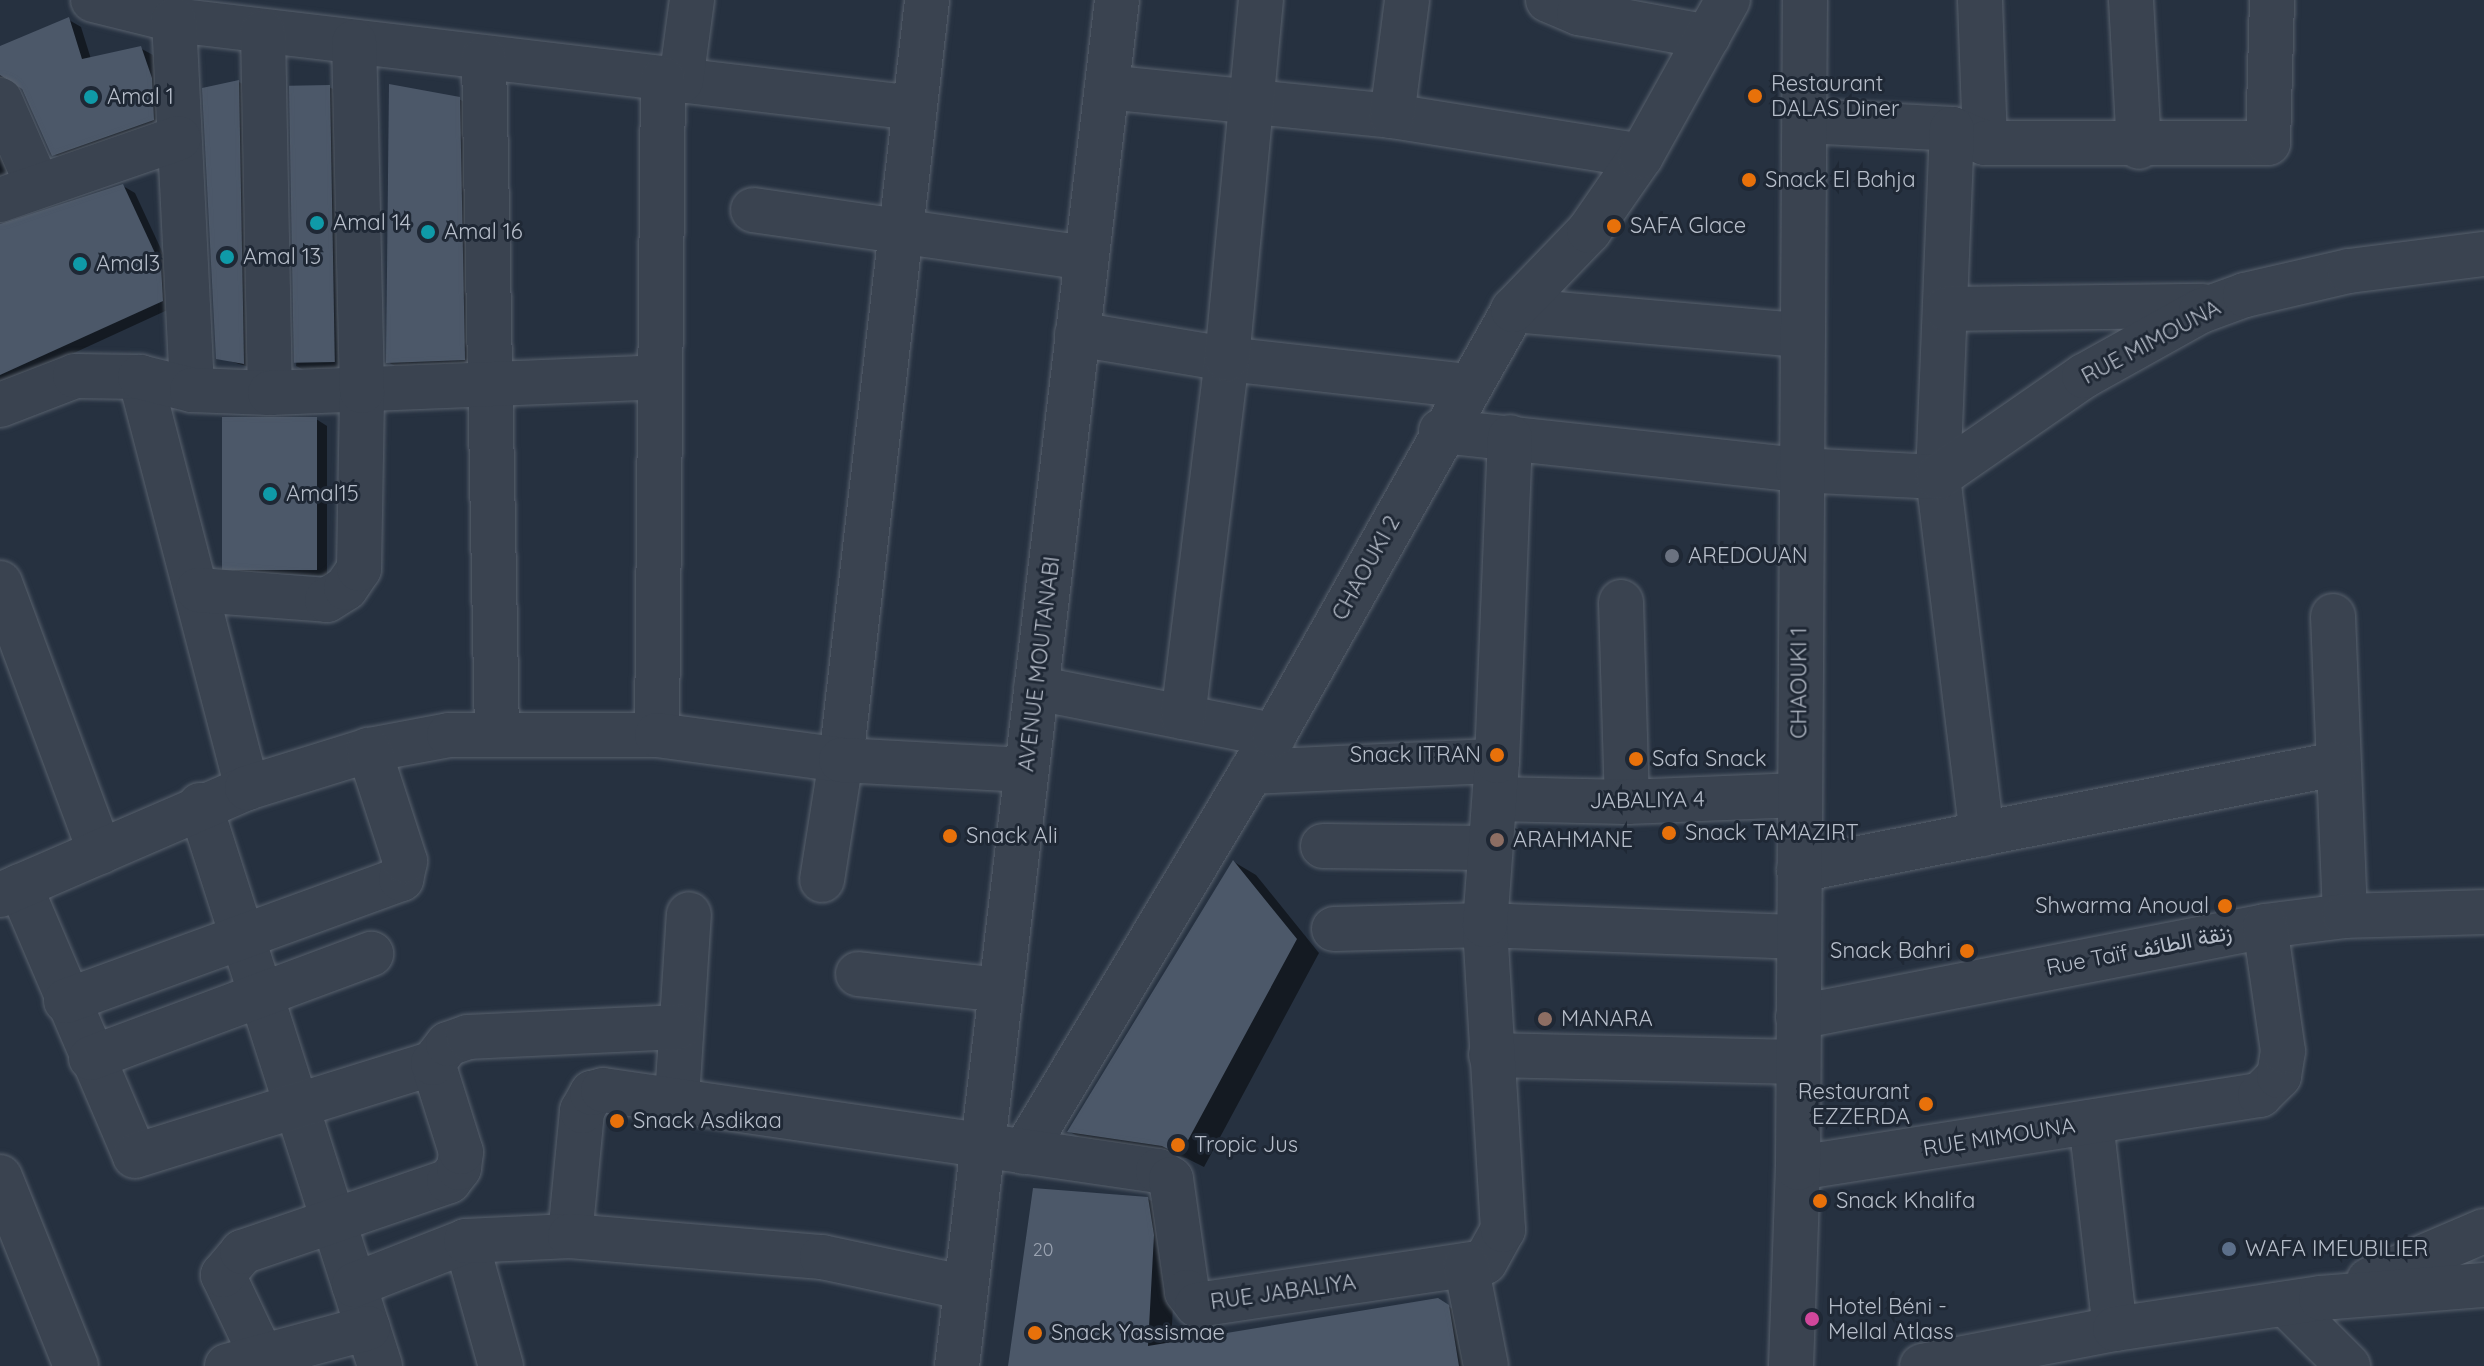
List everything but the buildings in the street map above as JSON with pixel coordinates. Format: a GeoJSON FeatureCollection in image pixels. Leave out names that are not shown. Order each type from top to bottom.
{"type":"FeatureCollection","features":[{"type":"Feature","properties":{"kind":"street"},"geometry":{"type":"LineString","coordinates":[[93,0],[185,14],[263,32],[914,108]]}},
{"type":"Feature","properties":{"kind":"street"},"geometry":{"type":"LineString","coordinates":[[657,735],[660,377],[672,80],[692,0]]}},
{"type":"Feature","properties":{"kind":"street"},"geometry":{"type":"LineString","coordinates":[[822,880],[841,760],[927,0]]}},
{"type":"Feature","properties":{"kind":"street"},"geometry":{"type":"LineString","coordinates":[[1183,717],[1227,359],[1248,100],[1261,0]]}},
{"type":"Feature","properties":{"kind":"street"},"geometry":{"type":"LineString","coordinates":[[1392,116],[1407,0]]}},
{"type":"Feature","properties":{"kind":"street"},"geometry":{"type":"LineString","coordinates":[[1548,0],[1579,13],[1718,18]]}},
{"type":"Feature","properties":{"kind":"street","name":"CHAOUKI 1"},"geometry":{"type":"LineString","coordinates":[[1791,1366],[1798,1168],[1798,470],[1806,121],[1805,0]]}},
{"type":"Feature","properties":{"kind":"street"},"geometry":{"type":"LineString","coordinates":[[1980,0],[1968,136],[1946,309],[1938,477],[1982,834]]}},
{"type":"Feature","properties":{"kind":"street"},"geometry":{"type":"LineString","coordinates":[[2131,0],[2139,147]]}},
{"type":"Feature","properties":{"kind":"street"},"geometry":{"type":"LineString","coordinates":[[1806,121],[2139,147],[2268,143],[2272,0]]}},
{"type":"Feature","properties":{"kind":"street","name":"AVENUE MOUTANABI"},"geometry":{"type":"LineString","coordinates":[[956,1337],[1003,1150],[1001,990],[1107,87],[1110,2]]}},
{"type":"Feature","properties":{"kind":"street"},"geometry":{"type":"LineString","coordinates":[[185,14],[179,138],[192,390]]}},
{"type":"Feature","properties":{"kind":"street","name":"CHAOUKI 2"},"geometry":{"type":"LineString","coordinates":[[1003,1150],[1274,735],[1441,431],[1513,310],[1589,231],[1641,156],[1718,18]]}},
{"type":"Feature","properties":{"kind":"street"},"geometry":{"type":"LineString","coordinates":[[263,32],[270,393]]}},
{"type":"Feature","properties":{"kind":"street"},"geometry":{"type":"LineString","coordinates":[[198,590],[327,600],[346,588],[359,569],[362,391],[354,42]]}},
{"type":"Feature","properties":{"kind":"street"},"geometry":{"type":"LineString","coordinates":[[484,58],[497,735]]}},
{"type":"Feature","properties":{"kind":"street"},"geometry":{"type":"LineString","coordinates":[[1107,87],[1392,116],[1641,156]]}},
{"type":"Feature","properties":{"kind":"street"},"geometry":{"type":"LineString","coordinates":[[0,100],[19,193],[179,138]]}},
{"type":"Feature","properties":{"kind":"street"},"geometry":{"type":"LineString","coordinates":[[753,210],[1087,258]]}},
{"type":"Feature","properties":{"kind":"street","name":"RUE MIMOUNA"},"geometry":{"type":"LineString","coordinates":[[1938,477],[2084,376],[2215,306],[2349,271],[2484,254]]}},
{"type":"Feature","properties":{"kind":"street"},"geometry":{"type":"LineString","coordinates":[[1946,309],[2215,306]]}},
{"type":"Feature","properties":{"kind":"street"},"geometry":{"type":"LineString","coordinates":[[1513,310],[1801,335]]}},
{"type":"Feature","properties":{"kind":"street"},"geometry":{"type":"LineString","coordinates":[[1077,334],[1227,359],[1468,386]]}},
{"type":"Feature","properties":{"kind":"street"},"geometry":{"type":"LineString","coordinates":[[0,405],[75,376],[140,377],[192,390],[270,393],[660,377]]}},
{"type":"Feature","properties":{"kind":"street"},"geometry":{"type":"LineString","coordinates":[[140,377],[198,590],[247,788]]}},
{"type":"Feature","properties":{"kind":"street"},"geometry":{"type":"LineString","coordinates":[[1441,431],[1798,470],[1938,477]]}},
{"type":"Feature","properties":{"kind":"street","name":"RUE JABALIYA"},"geometry":{"type":"LineString","coordinates":[[1003,1150],[1158,1171],[1171,1179],[1187,1292],[1197,1305],[1485,1262],[1503,1230],[1485,925],[1487,848],[1496,780],[1510,437]]}},
{"type":"Feature","properties":{"kind":"street"},"geometry":{"type":"LineString","coordinates":[[0,583],[8,626],[100,852]]}},
{"type":"Feature","properties":{"kind":"street"},"geometry":{"type":"LineString","coordinates":[[1621,602],[1627,802]]}},
{"type":"Feature","properties":{"kind":"street"},"geometry":{"type":"LineString","coordinates":[[2333,616],[2336,764],[2345,916]]}},
{"type":"Feature","properties":{"kind":"street"},"geometry":{"type":"LineString","coordinates":[[1036,688],[1274,735]]}},
{"type":"Feature","properties":{"kind":"street"},"geometry":{"type":"LineString","coordinates":[[679,1027],[468,1037],[448,1044],[433,1063],[135,1156],[66,1001],[10,890],[200,805],[247,788],[369,750],[449,735],[657,735],[841,760],[1026,770]]}},
{"type":"Feature","properties":{"kind":"street"},"geometry":{"type":"LineString","coordinates":[[66,1001],[401,879],[405,861],[369,750]]}},
{"type":"Feature","properties":{"kind":"street"},"geometry":{"type":"LineString","coordinates":[[1799,870],[2336,764]]}},
{"type":"Feature","properties":{"kind":"street","name":"JABALIYA 4"},"geometry":{"type":"LineString","coordinates":[[1251,772],[1496,780],[1627,802],[1799,795]]}},
{"type":"Feature","properties":{"kind":"street"},"geometry":{"type":"LineString","coordinates":[[200,805],[297,1105],[334,1222],[354,1285],[374,1347],[244,1361],[223,1275],[242,1252],[334,1222],[449,1181],[459,1168],[461,1152],[433,1063]]}},
{"type":"Feature","properties":{"kind":"street"},"geometry":{"type":"LineString","coordinates":[[1323,846],[1487,848]]}},
{"type":"Feature","properties":{"kind":"street","name":"Rue Taïf زنقة الطائف"},"geometry":{"type":"LineString","coordinates":[[1798,1017],[2265,926],[2345,916],[2484,912]]}},
{"type":"Feature","properties":{"kind":"street"},"geometry":{"type":"LineString","coordinates":[[677,1098],[679,1027],[689,914]]}},
{"type":"Feature","properties":{"kind":"street"},"geometry":{"type":"LineString","coordinates":[[1334,929],[1485,925],[1798,937]]}},
{"type":"Feature","properties":{"kind":"street","name":"RUE MIMOUNA"},"geometry":{"type":"LineString","coordinates":[[1798,1168],[2260,1095],[2280,1073],[2282,1043],[2265,926]]}},
{"type":"Feature","properties":{"kind":"street"},"geometry":{"type":"LineString","coordinates":[[91,1058],[371,954]]}},
{"type":"Feature","properties":{"kind":"street"},"geometry":{"type":"LineString","coordinates":[[858,974],[1001,990]]}},
{"type":"Feature","properties":{"kind":"street"},"geometry":{"type":"LineString","coordinates":[[1491,1055],[1798,1062]]}},
{"type":"Feature","properties":{"kind":"street"},"geometry":{"type":"LineString","coordinates":[[570,1236],[582,1111],[592,1093],[677,1098],[1003,1150]]}},
{"type":"Feature","properties":{"kind":"street"},"geometry":{"type":"LineString","coordinates":[[2091,1122],[2115,1329]]}},
{"type":"Feature","properties":{"kind":"street"},"geometry":{"type":"LineString","coordinates":[[5,1204],[76,1366]]}},
{"type":"Feature","properties":{"kind":"street"},"geometry":{"type":"LineString","coordinates":[[2303,1301],[2484,1231]]}},
{"type":"Feature","properties":{"kind":"street"},"geometry":{"type":"LineString","coordinates":[[354,1285],[466,1241],[570,1236],[822,1257],[956,1337]]}},
{"type":"Feature","properties":{"kind":"street"},"geometry":{"type":"LineString","coordinates":[[466,1241],[501,1366]]}},
{"type":"Feature","properties":{"kind":"street"},"geometry":{"type":"LineString","coordinates":[[1466,1265],[1486,1366]]}},
{"type":"Feature","properties":{"kind":"street"},"geometry":{"type":"LineString","coordinates":[[1922,1366],[2115,1329],[2303,1301],[2484,1285]]}},
{"type":"Feature","properties":{"kind":"street"},"geometry":{"type":"LineString","coordinates":[[2303,1301],[2348,1366]]}},
{"type":"Feature","properties":{"kind":"place","name":"Restaurant DALAS Diner"},"geometry":{"type":"Point","coordinates":[1755,96]}},
{"type":"Feature","properties":{"kind":"place","name":"Amal 1"},"geometry":{"type":"Point","coordinates":[91,97]}},
{"type":"Feature","properties":{"kind":"place","name":"Snack El Bahja"},"geometry":{"type":"Point","coordinates":[1749,180]}},
{"type":"Feature","properties":{"kind":"place","name":"Amal 14"},"geometry":{"type":"Point","coordinates":[317,223]}},
{"type":"Feature","properties":{"kind":"place","name":"SAFA Glace"},"geometry":{"type":"Point","coordinates":[1614,226]}},
{"type":"Feature","properties":{"kind":"place","name":"Amal 16"},"geometry":{"type":"Point","coordinates":[428,232]}},
{"type":"Feature","properties":{"kind":"place","name":"Amal 13"},"geometry":{"type":"Point","coordinates":[227,257]}},
{"type":"Feature","properties":{"kind":"place","name":"Amal3"},"geometry":{"type":"Point","coordinates":[80,264]}},
{"type":"Feature","properties":{"kind":"place","name":"Amal15"},"geometry":{"type":"Point","coordinates":[270,494]}},
{"type":"Feature","properties":{"kind":"place","name":"AREDOUAN"},"geometry":{"type":"Point","coordinates":[1672,556]}},
{"type":"Feature","properties":{"kind":"place","name":"Snack ITRAN"},"geometry":{"type":"Point","coordinates":[1497,755]}},
{"type":"Feature","properties":{"kind":"place","name":"Safa Snack"},"geometry":{"type":"Point","coordinates":[1636,759]}},
{"type":"Feature","properties":{"kind":"place","name":"Snack TAMAZIRT"},"geometry":{"type":"Point","coordinates":[1669,833]}},
{"type":"Feature","properties":{"kind":"place","name":"Snack Ali"},"geometry":{"type":"Point","coordinates":[950,836]}},
{"type":"Feature","properties":{"kind":"place","name":"ARAHMANE"},"geometry":{"type":"Point","coordinates":[1497,840]}},
{"type":"Feature","properties":{"kind":"place","name":"Shwarma Anoual"},"geometry":{"type":"Point","coordinates":[2225,906]}},
{"type":"Feature","properties":{"kind":"place","name":"Snack Bahri"},"geometry":{"type":"Point","coordinates":[1967,951]}},
{"type":"Feature","properties":{"kind":"place","name":"MANARA"},"geometry":{"type":"Point","coordinates":[1545,1019]}},
{"type":"Feature","properties":{"kind":"place","name":"Restaurant EZZERDA"},"geometry":{"type":"Point","coordinates":[1926,1104]}},
{"type":"Feature","properties":{"kind":"place","name":"Snack Asdikaa"},"geometry":{"type":"Point","coordinates":[617,1121]}},
{"type":"Feature","properties":{"kind":"place","name":"Tropic Jus"},"geometry":{"type":"Point","coordinates":[1178,1145]}},
{"type":"Feature","properties":{"kind":"place","name":"Snack Khalifa"},"geometry":{"type":"Point","coordinates":[1820,1201]}},
{"type":"Feature","properties":{"kind":"place","name":"WAFA IMEUBILIER"},"geometry":{"type":"Point","coordinates":[2229,1249]}},
{"type":"Feature","properties":{"kind":"place","name":"Hotel Béni - Mellal Atlass"},"geometry":{"type":"Point","coordinates":[1812,1319]}},
{"type":"Feature","properties":{"kind":"place","name":"Snack Yassismae"},"geometry":{"type":"Point","coordinates":[1035,1333]}}]}
